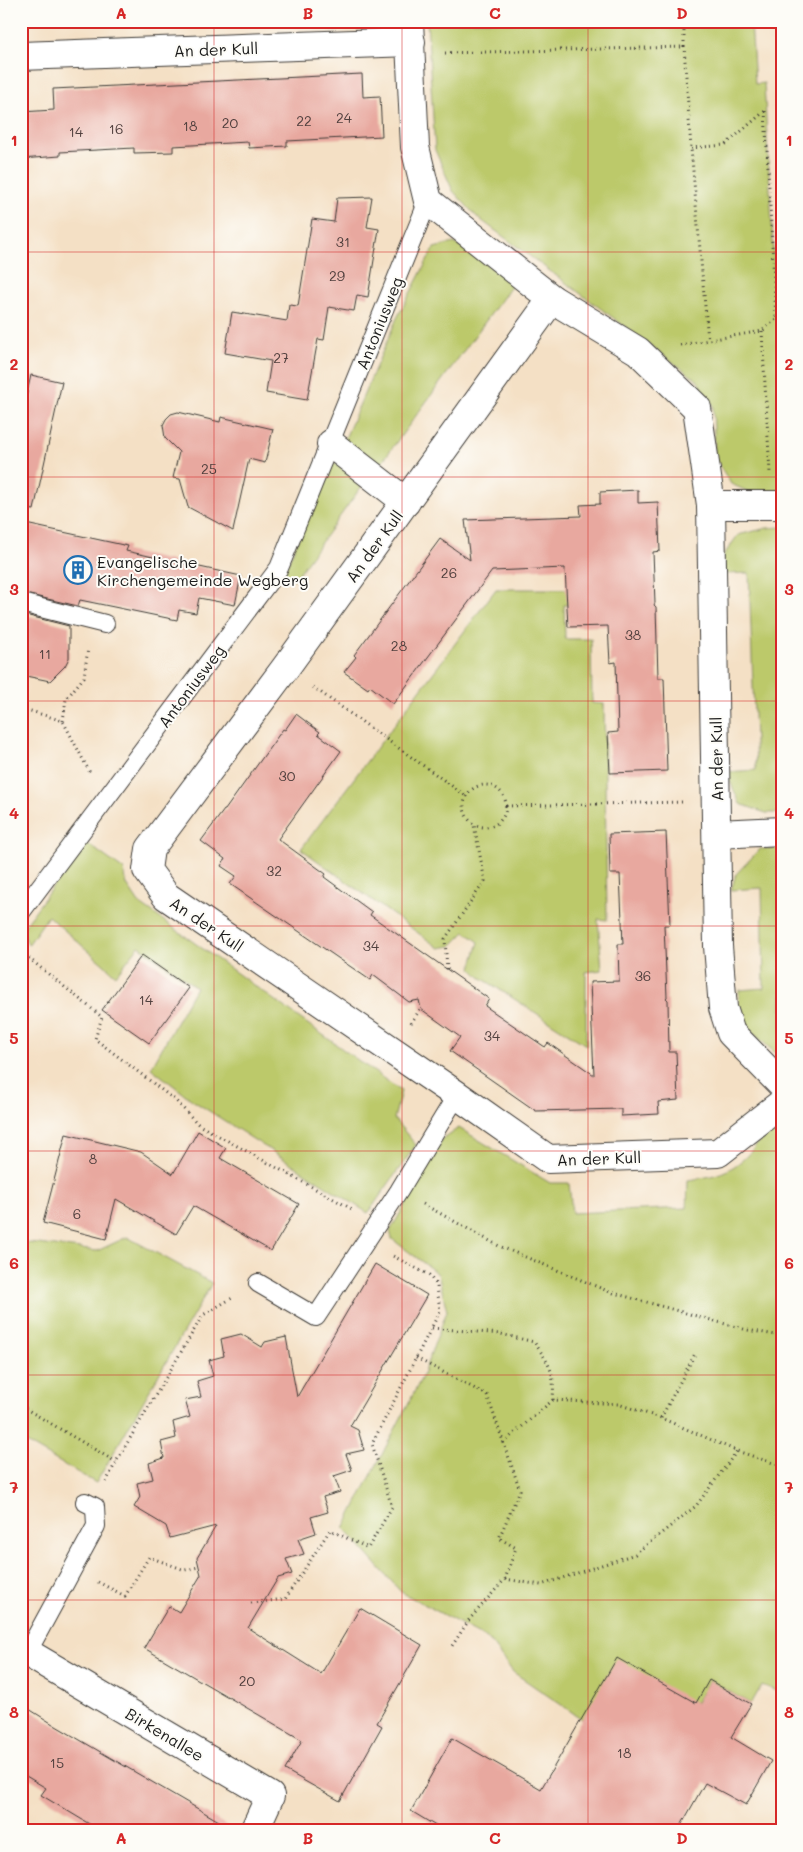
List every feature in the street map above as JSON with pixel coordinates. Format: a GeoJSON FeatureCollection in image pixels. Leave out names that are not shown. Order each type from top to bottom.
{"type":"FeatureCollection","features":[{"type":"Feature","properties":{"kind":"street","name":"An der Kull"},"geometry":{"type":"LineString","coordinates":[[21,56],[410,39]]}},
{"type":"Feature","properties":{"kind":"street"},"geometry":{"type":"LineString","coordinates":[[410,39],[415,147],[428,202]]}},
{"type":"Feature","properties":{"kind":"street","name":"An der Kull"},"geometry":{"type":"LineString","coordinates":[[428,202],[552,299],[638,351],[697,408],[711,505],[718,946],[723,1008],[731,1033],[782,1085]]}},
{"type":"Feature","properties":{"kind":"street","name":"An der Kull"},"geometry":{"type":"LineString","coordinates":[[552,299],[286,667],[150,849],[147,870],[166,896],[548,1159],[718,1153],[782,1103]]}},
{"type":"Feature","properties":{"kind":"street"},"geometry":{"type":"LineString","coordinates":[[331,444],[406,502]]}},
{"type":"Feature","properties":{"kind":"street"},"geometry":{"type":"LineString","coordinates":[[711,505],[777,505]]}},
{"type":"Feature","properties":{"kind":"street"},"geometry":{"type":"LineString","coordinates":[[717,834],[782,832]]}},
{"type":"Feature","properties":{"kind":"street","name":"Birkenallee"},"geometry":{"type":"LineString","coordinates":[[24,1651],[270,1796],[254,1831]]}},
{"type":"Feature","properties":{"kind":"lane","name":"Antoniusweg"},"geometry":{"type":"LineString","coordinates":[[21,912],[279,568],[428,202]]}},
{"type":"Feature","properties":{"kind":"lane"},"geometry":{"type":"LineString","coordinates":[[21,603],[99,623]]}},
{"type":"Feature","properties":{"kind":"lane"},"geometry":{"type":"LineString","coordinates":[[258,1283],[316,1317],[378,1224],[457,1095]]}},
{"type":"Feature","properties":{"kind":"lane","name":"Birkenallee"},"geometry":{"type":"LineString","coordinates":[[24,1651],[96,1526],[90,1504]]}},
{"type":"Feature","properties":{"kind":"path"},"geometry":{"type":"LineString","coordinates":[[684,21],[691,148],[708,340]]}},
{"type":"Feature","properties":{"kind":"path"},"geometry":{"type":"LineString","coordinates":[[410,39],[684,46]]}},
{"type":"Feature","properties":{"kind":"path"},"geometry":{"type":"LineString","coordinates":[[691,148],[725,145],[765,111],[776,319]]}},
{"type":"Feature","properties":{"kind":"path"},"geometry":{"type":"LineString","coordinates":[[638,351],[762,331],[776,319],[782,319]]}},
{"type":"Feature","properties":{"kind":"path"},"geometry":{"type":"LineString","coordinates":[[762,331],[777,505]]}},
{"type":"Feature","properties":{"kind":"path"},"geometry":{"type":"LineString","coordinates":[[99,623],[84,677],[66,699],[63,721],[106,800]]}},
{"type":"Feature","properties":{"kind":"path"},"geometry":{"type":"LineString","coordinates":[[286,667],[466,796]]}},
{"type":"Feature","properties":{"kind":"path"},"geometry":{"type":"LineString","coordinates":[[21,708],[63,721]]}},
{"type":"Feature","properties":{"kind":"path"},"geometry":{"type":"LineString","coordinates":[[447,969],[445,938],[485,881],[474,825],[466,817],[463,806],[466,796],[474,787],[485,785],[496,788],[503,796],[506,806],[503,817],[495,825],[485,827],[474,825]]}},
{"type":"Feature","properties":{"kind":"path"},"geometry":{"type":"LineString","coordinates":[[506,806],[717,801]]}},
{"type":"Feature","properties":{"kind":"path"},"geometry":{"type":"LineString","coordinates":[[21,952],[102,1017],[95,1039],[176,1100],[200,1124],[378,1224]]}},
{"type":"Feature","properties":{"kind":"path"},"geometry":{"type":"LineString","coordinates":[[399,1190],[499,1246],[610,1292],[746,1330],[782,1336]]}},
{"type":"Feature","properties":{"kind":"path"},"geometry":{"type":"LineString","coordinates":[[251,1602],[285,1599],[330,1530],[368,1548],[392,1507],[372,1444],[440,1311],[437,1286],[429,1275],[365,1242]]}},
{"type":"Feature","properties":{"kind":"path"},"geometry":{"type":"LineString","coordinates":[[90,1504],[204,1315],[258,1283]]}},
{"type":"Feature","properties":{"kind":"path"},"geometry":{"type":"LineString","coordinates":[[432,1328],[501,1334],[534,1342],[549,1364],[554,1382],[553,1400]]}},
{"type":"Feature","properties":{"kind":"path"},"geometry":{"type":"LineString","coordinates":[[661,1418],[696,1352]]}},
{"type":"Feature","properties":{"kind":"path"},"geometry":{"type":"LineString","coordinates":[[416,1358],[487,1395],[520,1490],[498,1538],[516,1548],[505,1579],[469,1620],[452,1646]]}},
{"type":"Feature","properties":{"kind":"path"},"geometry":{"type":"LineString","coordinates":[[503,1442],[553,1400],[618,1404],[661,1418],[737,1451],[782,1466]]}},
{"type":"Feature","properties":{"kind":"path"},"geometry":{"type":"LineString","coordinates":[[21,1406],[116,1462]]}},
{"type":"Feature","properties":{"kind":"path"},"geometry":{"type":"LineString","coordinates":[[505,1579],[541,1585],[635,1554],[696,1506],[737,1451]]}},
{"type":"Feature","properties":{"kind":"path"},"geometry":{"type":"LineString","coordinates":[[73,1568],[125,1596],[149,1558],[185,1570],[199,1567]]}},
{"type":"Feature","properties":{"kind":"green space"},"geometry":{"type":"Polygon","coordinates":[[[427,21],[751,21],[755,84],[764,83],[777,315],[782,317],[782,492],[756,495],[731,484],[715,458],[713,405],[697,380],[477,217],[453,191],[435,150],[427,21]]]}},
{"type":"Feature","properties":{"kind":"green space"},"geometry":{"type":"Polygon","coordinates":[[[454,243],[470,251],[513,284],[376,470],[343,443],[397,318],[434,248],[454,243]]]}},
{"type":"Feature","properties":{"kind":"green space"},"geometry":{"type":"Polygon","coordinates":[[[332,461],[364,483],[294,580],[284,572],[332,461]]]}},
{"type":"Feature","properties":{"kind":"green space"},"geometry":{"type":"Polygon","coordinates":[[[782,527],[782,813],[766,813],[740,804],[726,772],[756,770],[749,573],[724,574],[723,556],[738,535],[767,528],[782,527]]]}},
{"type":"Feature","properties":{"kind":"green space"},"geometry":{"type":"Polygon","coordinates":[[[496,589],[581,589],[583,605],[564,605],[565,639],[591,639],[592,703],[604,704],[607,920],[598,919],[602,970],[586,972],[586,1045],[480,977],[471,968],[479,942],[465,932],[451,946],[439,948],[301,849],[496,589]]]}},
{"type":"Feature","properties":{"kind":"green space"},"geometry":{"type":"Polygon","coordinates":[[[85,842],[124,870],[127,885],[139,903],[401,1091],[394,1119],[416,1145],[368,1213],[192,1100],[151,1068],[196,987],[139,946],[116,975],[48,916],[28,945],[22,929],[85,842]]]}},
{"type":"Feature","properties":{"kind":"green space"},"geometry":{"type":"Polygon","coordinates":[[[782,848],[782,1059],[747,1028],[738,1013],[739,990],[764,988],[762,888],[731,890],[736,874],[760,849],[782,848]]]}},
{"type":"Feature","properties":{"kind":"green space"},"geometry":{"type":"Polygon","coordinates":[[[459,1128],[550,1183],[569,1183],[572,1213],[687,1208],[688,1180],[728,1170],[745,1158],[763,1137],[782,1129],[782,1693],[762,1685],[751,1704],[709,1680],[696,1703],[582,1719],[513,1672],[487,1638],[401,1592],[344,1528],[421,1379],[447,1311],[438,1274],[392,1239],[390,1231],[443,1138],[459,1128]]]}},
{"type":"Feature","properties":{"kind":"green space"},"geometry":{"type":"Polygon","coordinates":[[[127,1237],[212,1283],[96,1483],[21,1440],[21,1242],[97,1251],[127,1237]]]}},
{"type":"Feature","properties":{"kind":"building"},"geometry":{"type":"Polygon","coordinates":[[[362,74],[363,97],[380,96],[382,136],[287,141],[287,146],[249,148],[248,142],[173,146],[173,152],[134,153],[134,148],[60,152],[60,156],[21,159],[21,112],[54,110],[53,89],[362,74]]]}},
{"type":"Feature","properties":{"kind":"building"},"geometry":{"type":"Polygon","coordinates":[[[372,197],[367,227],[379,229],[368,297],[357,295],[354,311],[329,307],[324,340],[318,339],[307,400],[266,393],[271,361],[225,353],[232,312],[287,321],[289,305],[298,306],[312,219],[334,222],[337,198],[372,197]]]}},
{"type":"Feature","properties":{"kind":"building"},"geometry":{"type":"Polygon","coordinates":[[[31,375],[62,382],[34,510],[21,508],[21,420],[31,375]]]}},
{"type":"Feature","properties":{"kind":"building"},"geometry":{"type":"Polygon","coordinates":[[[178,412],[220,422],[221,417],[273,429],[265,463],[249,459],[233,531],[188,507],[180,479],[173,478],[179,452],[165,438],[163,425],[171,414],[178,412]]]}},
{"type":"Feature","properties":{"kind":"building"},"geometry":{"type":"Polygon","coordinates":[[[638,490],[638,503],[658,502],[660,551],[653,552],[654,605],[656,607],[658,678],[664,678],[667,771],[610,773],[608,733],[618,732],[616,662],[610,663],[608,626],[568,627],[565,568],[492,571],[393,704],[370,686],[368,689],[344,672],[356,657],[354,655],[440,539],[470,560],[465,520],[581,516],[580,505],[600,504],[600,492],[638,490]]]}},
{"type":"Feature","properties":{"kind":"building"},"geometry":{"type":"Polygon","coordinates":[[[21,523],[128,546],[126,551],[241,576],[235,605],[199,598],[196,613],[179,610],[177,620],[80,600],[78,606],[21,593],[21,523]]]}},
{"type":"Feature","properties":{"kind":"building"},"geometry":{"type":"Polygon","coordinates":[[[21,614],[69,626],[69,658],[65,666],[50,681],[21,675],[21,614]]]}},
{"type":"Feature","properties":{"kind":"building"},"geometry":{"type":"Polygon","coordinates":[[[296,714],[341,751],[278,839],[326,874],[324,877],[372,912],[370,915],[489,999],[485,1006],[545,1047],[548,1043],[594,1075],[590,982],[619,981],[618,944],[623,944],[620,874],[610,874],[609,834],[666,832],[670,925],[664,925],[666,998],[668,1000],[669,1052],[676,1052],[678,1100],[658,1102],[659,1114],[621,1116],[621,1109],[536,1111],[450,1051],[460,1037],[421,1009],[419,1000],[409,1002],[373,975],[370,980],[230,884],[236,876],[221,866],[225,859],[201,841],[296,714]]]}},
{"type":"Feature","properties":{"kind":"building"},"geometry":{"type":"Polygon","coordinates":[[[142,955],[189,988],[149,1043],[102,1010],[142,955]]]}},
{"type":"Feature","properties":{"kind":"building"},"geometry":{"type":"Polygon","coordinates":[[[198,1131],[226,1148],[220,1158],[299,1204],[271,1251],[193,1206],[176,1234],[116,1199],[106,1239],[43,1223],[66,1134],[141,1152],[173,1174],[198,1131]]]}},
{"type":"Feature","properties":{"kind":"building"},"geometry":{"type":"Polygon","coordinates":[[[375,1264],[427,1295],[350,1426],[358,1430],[364,1450],[346,1454],[352,1470],[334,1476],[340,1492],[323,1497],[328,1512],[311,1517],[316,1533],[298,1539],[304,1554],[286,1559],[292,1574],[278,1578],[248,1628],[321,1674],[360,1608],[422,1645],[377,1723],[382,1726],[340,1801],[285,1770],[302,1740],[144,1648],[169,1606],[179,1612],[201,1575],[197,1558],[216,1526],[170,1538],[166,1526],[134,1507],[140,1497],[137,1483],[153,1479],[149,1463],[164,1458],[161,1442],[176,1438],[173,1422],[190,1417],[185,1400],[201,1397],[197,1381],[213,1376],[209,1360],[224,1356],[221,1339],[241,1334],[262,1347],[265,1342],[286,1337],[297,1397],[375,1264]]]}},
{"type":"Feature","properties":{"kind":"building"},"geometry":{"type":"Polygon","coordinates":[[[617,1658],[696,1703],[709,1680],[751,1704],[731,1737],[771,1761],[746,1805],[705,1783],[678,1831],[444,1831],[411,1811],[452,1738],[541,1789],[617,1658]]]}},
{"type":"Feature","properties":{"kind":"building"},"geometry":{"type":"Polygon","coordinates":[[[21,1704],[236,1831],[101,1831],[41,1795],[46,1788],[21,1773],[21,1704]]]}},
{"type":"Feature","properties":{"kind":"place","name":"Evangelische Kirchengemeinde Wegberg"},"geometry":{"type":"Point","coordinates":[78,570]}}]}
